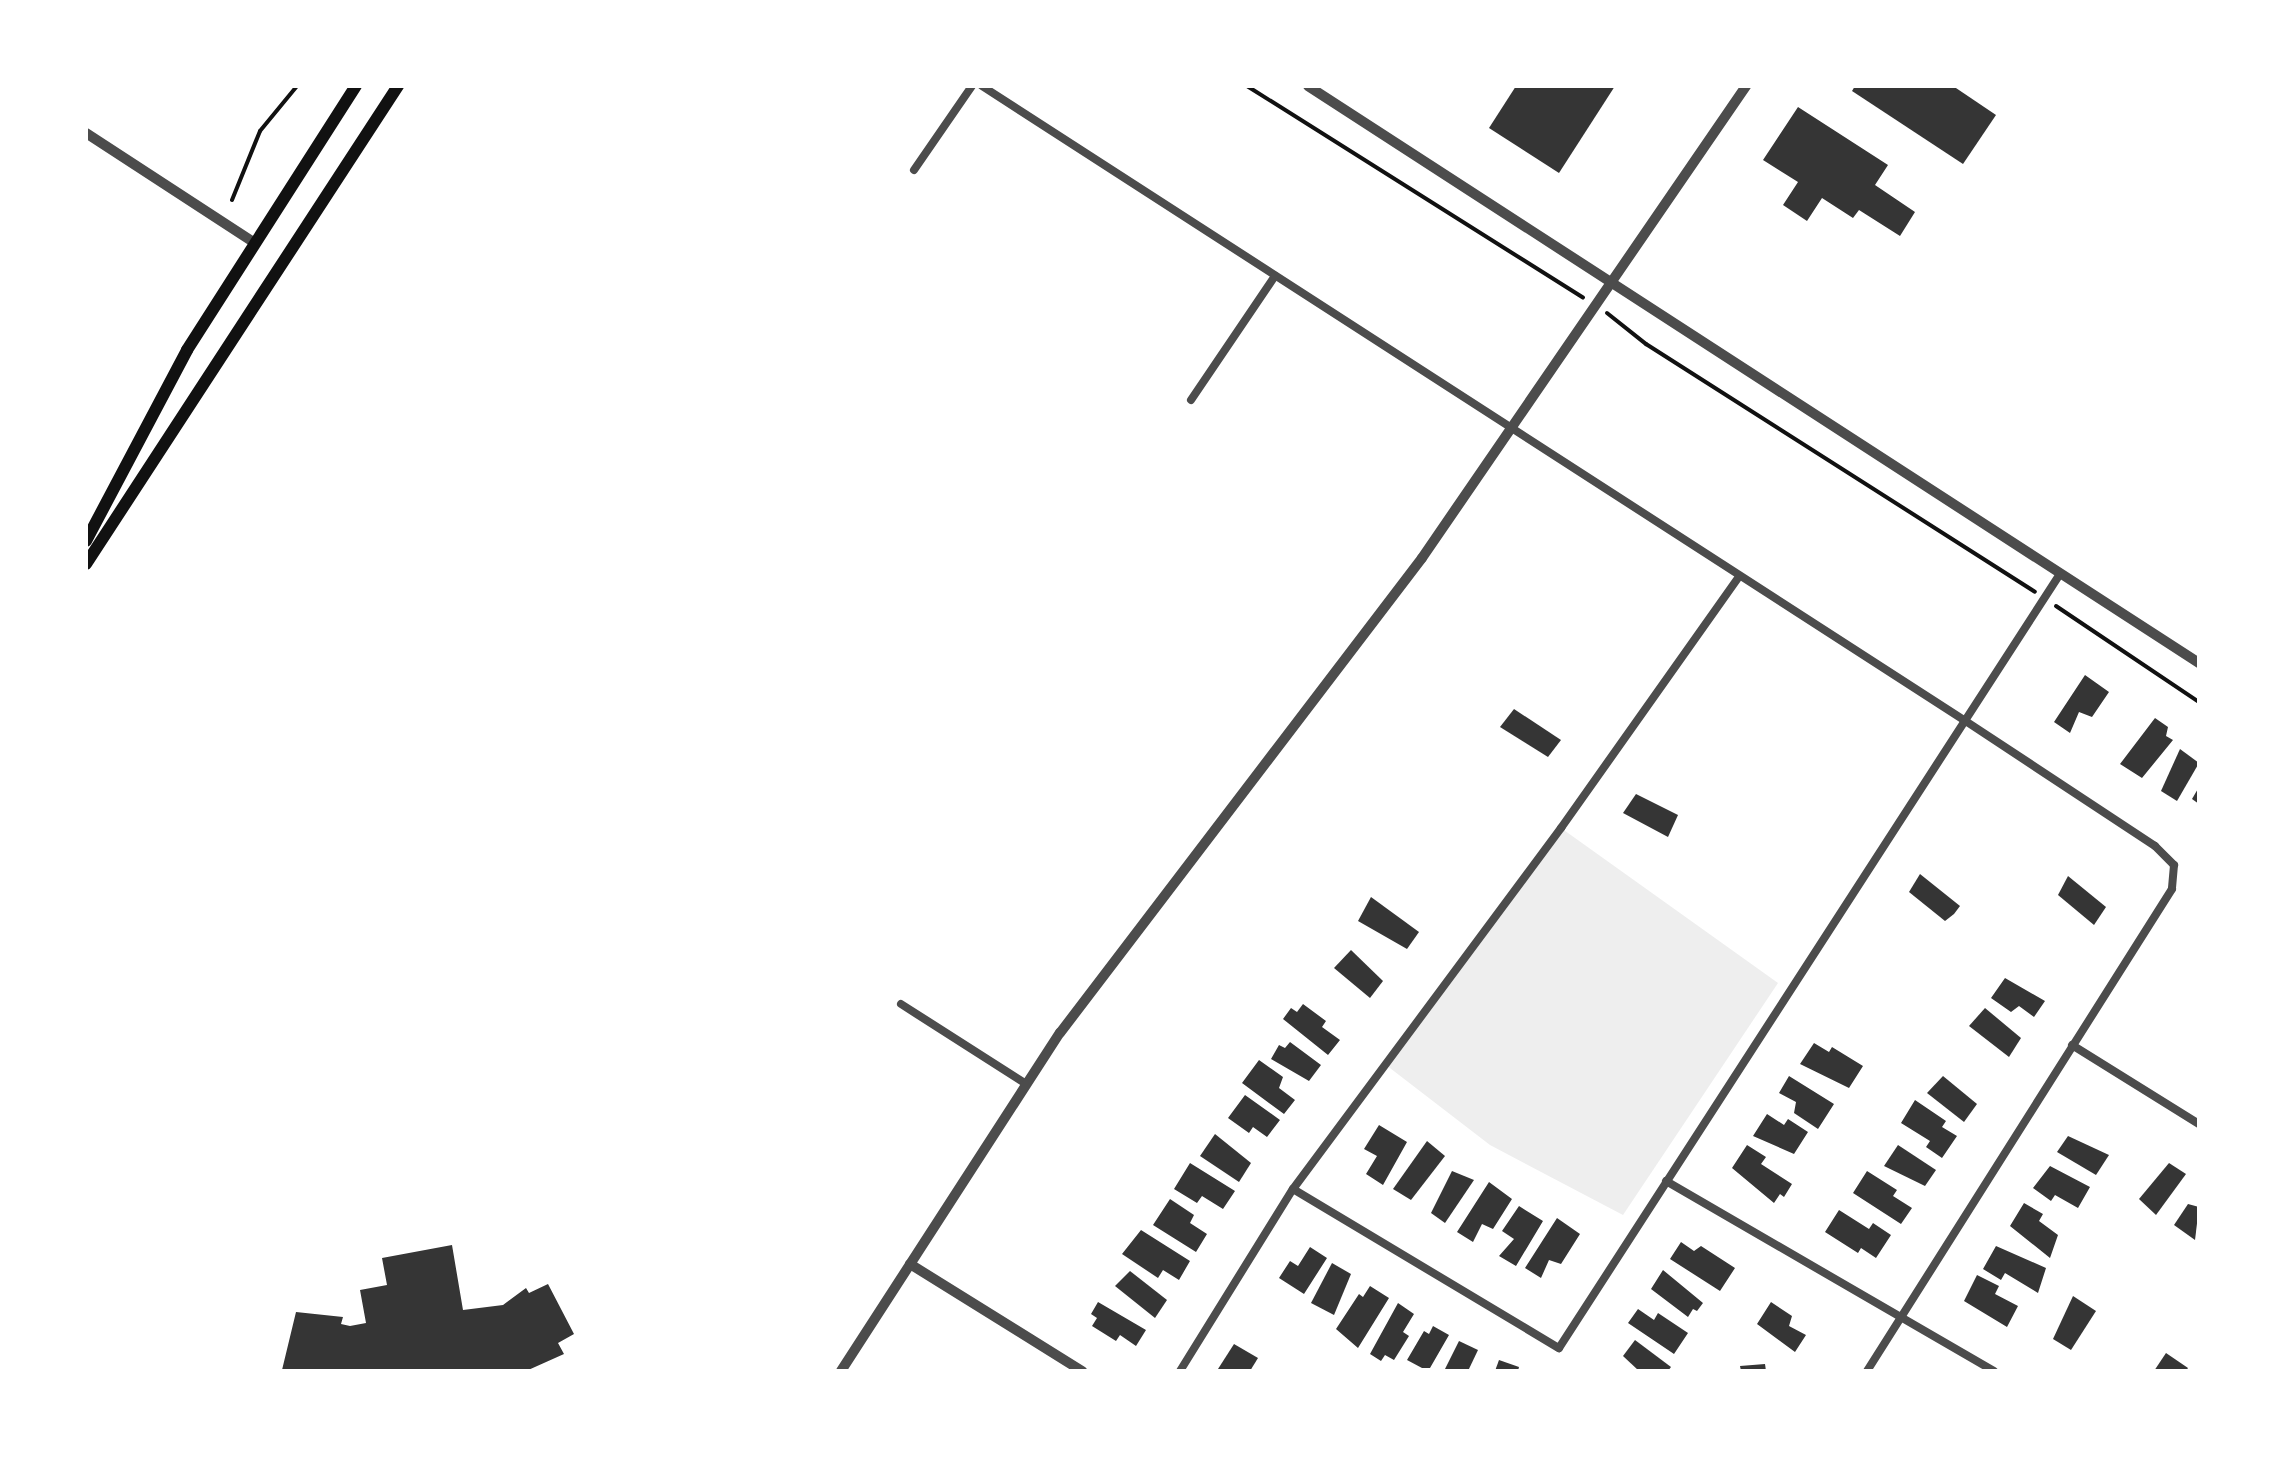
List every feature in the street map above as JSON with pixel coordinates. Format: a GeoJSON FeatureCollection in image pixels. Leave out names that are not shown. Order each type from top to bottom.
{"type":"FeatureCollection","features":[{"type":"Feature","properties":{"kind":"main road"},"geometry":{"type":"LineString","coordinates":[[86,541],[187,350],[356,86]]}},
{"type":"Feature","properties":{"kind":"main road"},"geometry":{"type":"LineString","coordinates":[[86,564],[398,86]]}},
{"type":"Feature","properties":{"kind":"street"},"geometry":{"type":"LineString","coordinates":[[914,170],[972,86]]}},
{"type":"Feature","properties":{"kind":"street"},"geometry":{"type":"LineString","coordinates":[[982,86],[1512,428],[1738,578],[1964,720],[2155,846],[2174,865],[2172,889],[1867,1371]]}},
{"type":"Feature","properties":{"kind":"street"},"geometry":{"type":"LineString","coordinates":[[1308,86],[2199,663]]}},
{"type":"Feature","properties":{"kind":"street"},"geometry":{"type":"LineString","coordinates":[[841,1371],[1026,1084],[1124,948],[1330,683],[1613,285],[1746,86]]}},
{"type":"Feature","properties":{"kind":"street"},"geometry":{"type":"LineString","coordinates":[[86,133],[255,243]]}},
{"type":"Feature","properties":{"kind":"street"},"geometry":{"type":"LineString","coordinates":[[1191,400],[1275,276]]}},
{"type":"Feature","properties":{"kind":"street"},"geometry":{"type":"LineString","coordinates":[[1293,1189],[1559,1348],[2060,574]]}},
{"type":"Feature","properties":{"kind":"street"},"geometry":{"type":"LineString","coordinates":[[1180,1371],[1293,1189],[1561,828],[1738,578]]}},
{"type":"Feature","properties":{"kind":"street"},"geometry":{"type":"LineString","coordinates":[[901,1004],[1026,1084]]}},
{"type":"Feature","properties":{"kind":"street"},"geometry":{"type":"LineString","coordinates":[[2072,1045],[2199,1124]]}},
{"type":"Feature","properties":{"kind":"street"},"geometry":{"type":"LineString","coordinates":[[1666,1181],[1994,1371]]}},
{"type":"Feature","properties":{"kind":"street"},"geometry":{"type":"LineString","coordinates":[[910,1264],[1082,1371]]}},
{"type":"Feature","properties":{"kind":"path"},"geometry":{"type":"LineString","coordinates":[[232,200],[260,131],[297,86]]}},
{"type":"Feature","properties":{"kind":"path"},"geometry":{"type":"LineString","coordinates":[[1247,86],[1550,282],[1598,306],[1646,344],[2044,598],[2199,702]]}},
{"type":"Feature","properties":{"kind":"shaded area"},"geometry":{"type":"Polygon","coordinates":[[[1561,828],[1778,983],[1623,1215],[1490,1145],[1386,1065],[1561,828]]]}},
{"type":"Feature","properties":{"kind":"building"},"geometry":{"type":"Polygon","coordinates":[[[1516,86],[1615,86],[1559,173],[1489,128],[1516,86]]]}},
{"type":"Feature","properties":{"kind":"building"},"geometry":{"type":"Polygon","coordinates":[[[1855,86],[1953,86],[1996,115],[1963,164],[1852,91],[1855,86]]]}},
{"type":"Feature","properties":{"kind":"building"},"geometry":{"type":"Polygon","coordinates":[[[1798,107],[1888,165],[1875,185],[1915,212],[1900,236],[1859,210],[1853,218],[1822,198],[1807,221],[1783,205],[1798,182],[1763,160],[1798,107]]]}},
{"type":"Feature","properties":{"kind":"building"},"geometry":{"type":"Polygon","coordinates":[[[2085,675],[2109,692],[2092,717],[2079,712],[2070,733],[2054,722],[2085,675]]]}},
{"type":"Feature","properties":{"kind":"building"},"geometry":{"type":"Polygon","coordinates":[[[1514,709],[1561,740],[1548,757],[1500,727],[1514,709]]]}},
{"type":"Feature","properties":{"kind":"building"},"geometry":{"type":"Polygon","coordinates":[[[2155,718],[2168,727],[2166,736],[2173,740],[2142,778],[2120,764],[2155,718]]]}},
{"type":"Feature","properties":{"kind":"building"},"geometry":{"type":"Polygon","coordinates":[[[2180,749],[2199,763],[2177,801],[2161,791],[2180,749]]]}},
{"type":"Feature","properties":{"kind":"building"},"geometry":{"type":"Polygon","coordinates":[[[2199,787],[2199,804],[2192,799],[2199,787]]]}},
{"type":"Feature","properties":{"kind":"building"},"geometry":{"type":"Polygon","coordinates":[[[1636,794],[1678,815],[1668,837],[1623,813],[1636,794]]]}},
{"type":"Feature","properties":{"kind":"building"},"geometry":{"type":"Polygon","coordinates":[[[1920,874],[1960,906],[1945,921],[1909,892],[1920,874]]]}},
{"type":"Feature","properties":{"kind":"building"},"geometry":{"type":"Polygon","coordinates":[[[2068,876],[2106,907],[2094,925],[2058,895],[2068,876]]]}},
{"type":"Feature","properties":{"kind":"building"},"geometry":{"type":"Polygon","coordinates":[[[1371,897],[1419,932],[1407,949],[1358,921],[1371,897]]]}},
{"type":"Feature","properties":{"kind":"building"},"geometry":{"type":"Polygon","coordinates":[[[1351,950],[1383,981],[1370,998],[1334,968],[1351,950]]]}},
{"type":"Feature","properties":{"kind":"building"},"geometry":{"type":"Polygon","coordinates":[[[2005,978],[2045,1001],[2034,1017],[2019,1006],[2011,1012],[1991,998],[2005,978]]]}},
{"type":"Feature","properties":{"kind":"building"},"geometry":{"type":"Polygon","coordinates":[[[1303,1004],[1326,1021],[1322,1027],[1340,1040],[1328,1055],[1283,1019],[1291,1008],[1297,1012],[1303,1004]]]}},
{"type":"Feature","properties":{"kind":"building"},"geometry":{"type":"Polygon","coordinates":[[[1985,1008],[2021,1038],[2009,1057],[1969,1026],[1985,1008]]]}},
{"type":"Feature","properties":{"kind":"building"},"geometry":{"type":"Polygon","coordinates":[[[1290,1042],[1321,1065],[1309,1081],[1271,1059],[1279,1045],[1285,1048],[1290,1042]]]}},
{"type":"Feature","properties":{"kind":"building"},"geometry":{"type":"Polygon","coordinates":[[[1814,1043],[1829,1052],[1832,1047],[1863,1066],[1849,1088],[1800,1064],[1814,1043]]]}},
{"type":"Feature","properties":{"kind":"building"},"geometry":{"type":"Polygon","coordinates":[[[1259,1060],[1283,1077],[1279,1088],[1295,1100],[1284,1114],[1242,1083],[1259,1060]]]}},
{"type":"Feature","properties":{"kind":"building"},"geometry":{"type":"Polygon","coordinates":[[[1789,1076],[1834,1104],[1818,1129],[1794,1113],[1796,1102],[1779,1093],[1789,1076]]]}},
{"type":"Feature","properties":{"kind":"building"},"geometry":{"type":"Polygon","coordinates":[[[1943,1076],[1977,1104],[1964,1122],[1927,1093],[1943,1076]]]}},
{"type":"Feature","properties":{"kind":"building"},"geometry":{"type":"Polygon","coordinates":[[[1245,1095],[1280,1120],[1267,1137],[1253,1127],[1249,1133],[1228,1118],[1245,1095]]]}},
{"type":"Feature","properties":{"kind":"building"},"geometry":{"type":"Polygon","coordinates":[[[1915,1100],[1946,1121],[1942,1127],[1957,1136],[1942,1158],[1926,1147],[1930,1141],[1901,1123],[1915,1100]]]}},
{"type":"Feature","properties":{"kind":"building"},"geometry":{"type":"Polygon","coordinates":[[[1767,1114],[1784,1125],[1788,1119],[1808,1132],[1794,1154],[1753,1136],[1767,1114]]]}},
{"type":"Feature","properties":{"kind":"building"},"geometry":{"type":"Polygon","coordinates":[[[1379,1125],[1407,1142],[1383,1185],[1366,1174],[1377,1156],[1364,1149],[1379,1125]]]}},
{"type":"Feature","properties":{"kind":"building"},"geometry":{"type":"Polygon","coordinates":[[[1215,1134],[1251,1163],[1239,1182],[1200,1156],[1215,1134]]]}},
{"type":"Feature","properties":{"kind":"building"},"geometry":{"type":"Polygon","coordinates":[[[2068,1136],[2109,1155],[2096,1175],[2057,1152],[2068,1136]]]}},
{"type":"Feature","properties":{"kind":"building"},"geometry":{"type":"Polygon","coordinates":[[[1427,1141],[1445,1156],[1411,1200],[1393,1189],[1427,1141]]]}},
{"type":"Feature","properties":{"kind":"building"},"geometry":{"type":"Polygon","coordinates":[[[1747,1145],[1766,1157],[1761,1164],[1792,1184],[1784,1197],[1780,1194],[1774,1203],[1732,1168],[1747,1145]]]}},
{"type":"Feature","properties":{"kind":"building"},"geometry":{"type":"Polygon","coordinates":[[[1898,1145],[1936,1170],[1925,1186],[1884,1166],[1898,1145]]]}},
{"type":"Feature","properties":{"kind":"building"},"geometry":{"type":"Polygon","coordinates":[[[1190,1163],[1235,1191],[1223,1209],[1202,1196],[1197,1203],[1174,1189],[1190,1163]]]}},
{"type":"Feature","properties":{"kind":"building"},"geometry":{"type":"Polygon","coordinates":[[[2169,1163],[2186,1174],[2156,1215],[2139,1199],[2169,1163]]]}},
{"type":"Feature","properties":{"kind":"building"},"geometry":{"type":"Polygon","coordinates":[[[2050,1166],[2090,1187],[2078,1208],[2055,1195],[2051,1201],[2033,1188],[2050,1166]]]}},
{"type":"Feature","properties":{"kind":"building"},"geometry":{"type":"Polygon","coordinates":[[[1452,1171],[1474,1180],[1445,1223],[1431,1213],[1452,1171]]]}},
{"type":"Feature","properties":{"kind":"building"},"geometry":{"type":"Polygon","coordinates":[[[1867,1171],[1897,1190],[1893,1196],[1912,1208],[1901,1224],[1853,1193],[1867,1171]]]}},
{"type":"Feature","properties":{"kind":"building"},"geometry":{"type":"Polygon","coordinates":[[[1489,1182],[1512,1199],[1493,1229],[1482,1224],[1473,1242],[1457,1232],[1489,1182]]]}},
{"type":"Feature","properties":{"kind":"building"},"geometry":{"type":"Polygon","coordinates":[[[1170,1199],[1194,1215],[1190,1223],[1207,1234],[1196,1252],[1153,1225],[1170,1199]]]}},
{"type":"Feature","properties":{"kind":"building"},"geometry":{"type":"Polygon","coordinates":[[[2024,1203],[2043,1214],[2039,1221],[2058,1235],[2050,1258],[2010,1226],[2024,1203]]]}},
{"type":"Feature","properties":{"kind":"building"},"geometry":{"type":"Polygon","coordinates":[[[2188,1204],[2199,1207],[2195,1240],[2174,1225],[2188,1204]]]}},
{"type":"Feature","properties":{"kind":"building"},"geometry":{"type":"Polygon","coordinates":[[[1519,1206],[1543,1221],[1516,1266],[1499,1256],[1514,1239],[1502,1231],[1519,1206]]]}},
{"type":"Feature","properties":{"kind":"building"},"geometry":{"type":"Polygon","coordinates":[[[1839,1210],[1869,1229],[1873,1223],[1891,1235],[1876,1258],[1861,1248],[1858,1253],[1825,1232],[1839,1210]]]}},
{"type":"Feature","properties":{"kind":"building"},"geometry":{"type":"Polygon","coordinates":[[[1557,1218],[1580,1234],[1561,1264],[1549,1260],[1541,1278],[1525,1268],[1557,1218]]]}},
{"type":"Feature","properties":{"kind":"building"},"geometry":{"type":"Polygon","coordinates":[[[1141,1230],[1190,1261],[1179,1280],[1163,1270],[1158,1278],[1122,1254],[1141,1230]]]}},
{"type":"Feature","properties":{"kind":"building"},"geometry":{"type":"Polygon","coordinates":[[[1681,1242],[1694,1251],[1701,1246],[1735,1268],[1720,1291],[1670,1259],[1681,1242]]]}},
{"type":"Feature","properties":{"kind":"building"},"geometry":{"type":"Polygon","coordinates":[[[452,1245],[463,1310],[503,1305],[526,1288],[529,1293],[548,1284],[574,1334],[558,1343],[564,1354],[526,1371],[282,1370],[296,1312],[343,1317],[341,1324],[350,1326],[366,1323],[360,1290],[387,1285],[382,1258],[452,1245]]]}},
{"type":"Feature","properties":{"kind":"building"},"geometry":{"type":"Polygon","coordinates":[[[1996,1246],[2046,1268],[2038,1293],[2005,1273],[2001,1280],[1983,1269],[1996,1246]]]}},
{"type":"Feature","properties":{"kind":"building"},"geometry":{"type":"Polygon","coordinates":[[[1310,1247],[1327,1258],[1304,1294],[1279,1278],[1290,1261],[1298,1266],[1310,1247]]]}},
{"type":"Feature","properties":{"kind":"building"},"geometry":{"type":"Polygon","coordinates":[[[1332,1263],[1351,1274],[1334,1315],[1311,1303],[1332,1263]]]}},
{"type":"Feature","properties":{"kind":"building"},"geometry":{"type":"Polygon","coordinates":[[[1663,1270],[1703,1303],[1697,1311],[1693,1309],[1688,1317],[1651,1289],[1663,1270]]]}},
{"type":"Feature","properties":{"kind":"building"},"geometry":{"type":"Polygon","coordinates":[[[1130,1271],[1167,1300],[1155,1318],[1115,1286],[1130,1271]]]}},
{"type":"Feature","properties":{"kind":"building"},"geometry":{"type":"Polygon","coordinates":[[[1977,1275],[1999,1286],[1995,1294],[2018,1306],[2007,1327],[1964,1301],[1977,1275]]]}},
{"type":"Feature","properties":{"kind":"building"},"geometry":{"type":"Polygon","coordinates":[[[1370,1286],[1389,1298],[1358,1348],[1336,1329],[1359,1294],[1363,1297],[1370,1286]]]}},
{"type":"Feature","properties":{"kind":"building"},"geometry":{"type":"Polygon","coordinates":[[[2073,1296],[2096,1311],[2071,1350],[2053,1339],[2073,1296]]]}},
{"type":"Feature","properties":{"kind":"building"},"geometry":{"type":"Polygon","coordinates":[[[1098,1302],[1146,1330],[1136,1346],[1120,1335],[1116,1341],[1092,1326],[1097,1318],[1091,1314],[1098,1302]]]}},
{"type":"Feature","properties":{"kind":"building"},"geometry":{"type":"Polygon","coordinates":[[[1771,1302],[1792,1316],[1789,1326],[1806,1335],[1795,1352],[1757,1324],[1771,1302]]]}},
{"type":"Feature","properties":{"kind":"building"},"geometry":{"type":"Polygon","coordinates":[[[1398,1303],[1414,1314],[1403,1332],[1409,1336],[1394,1360],[1385,1355],[1381,1361],[1370,1354],[1398,1303]]]}},
{"type":"Feature","properties":{"kind":"building"},"geometry":{"type":"Polygon","coordinates":[[[1638,1309],[1654,1320],[1658,1313],[1688,1333],[1674,1354],[1628,1323],[1638,1309]]]}},
{"type":"Feature","properties":{"kind":"building"},"geometry":{"type":"Polygon","coordinates":[[[1433,1326],[1449,1335],[1430,1368],[1422,1368],[1407,1360],[1424,1331],[1429,1334],[1433,1326]]]}},
{"type":"Feature","properties":{"kind":"building"},"geometry":{"type":"Polygon","coordinates":[[[1635,1340],[1671,1367],[1668,1371],[1639,1371],[1623,1356],[1635,1340]]]}},
{"type":"Feature","properties":{"kind":"building"},"geometry":{"type":"Polygon","coordinates":[[[1459,1341],[1478,1350],[1468,1371],[1444,1371],[1459,1341]]]}},
{"type":"Feature","properties":{"kind":"building"},"geometry":{"type":"Polygon","coordinates":[[[1234,1344],[1258,1358],[1250,1371],[1218,1369],[1234,1344]]]}},
{"type":"Feature","properties":{"kind":"building"},"geometry":{"type":"Polygon","coordinates":[[[2166,1353],[2188,1368],[2186,1371],[2154,1371],[2166,1353]]]}},
{"type":"Feature","properties":{"kind":"building"},"geometry":{"type":"Polygon","coordinates":[[[1499,1360],[1519,1367],[1518,1371],[1495,1371],[1499,1360]]]}},
{"type":"Feature","properties":{"kind":"building"},"geometry":{"type":"Polygon","coordinates":[[[1765,1364],[1766,1371],[1741,1371],[1740,1366],[1765,1364]]]}}]}
